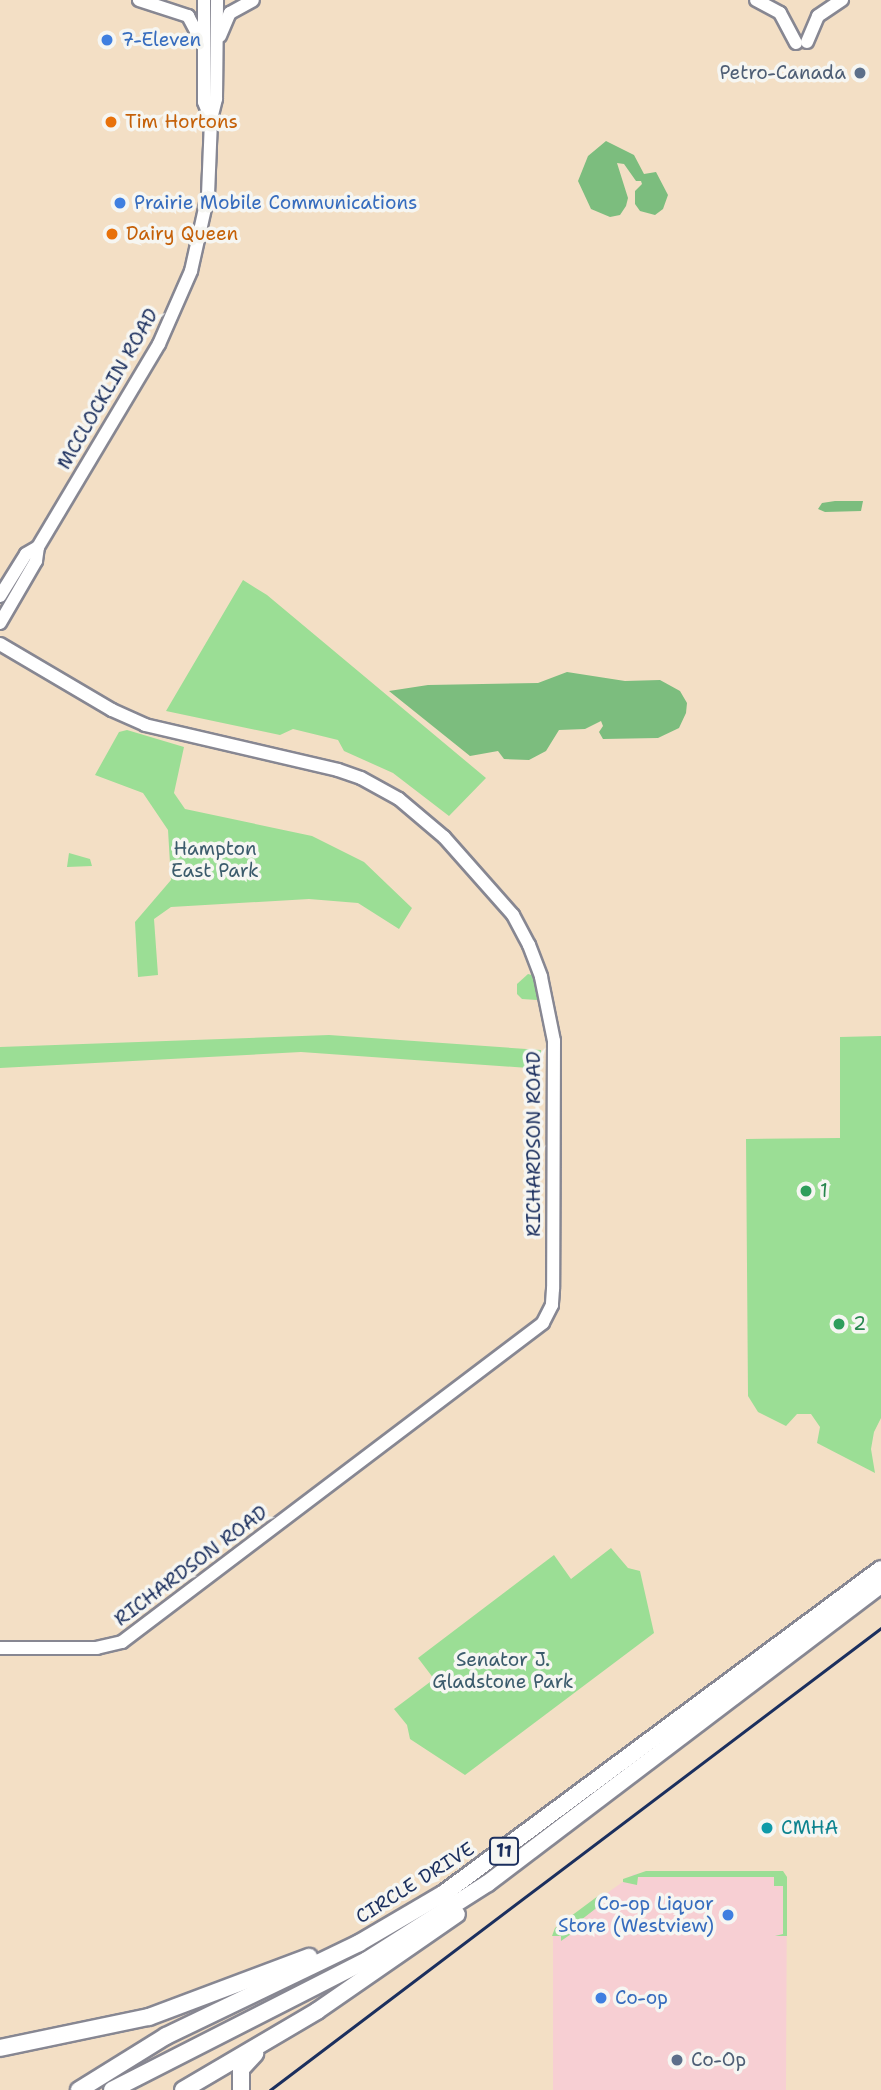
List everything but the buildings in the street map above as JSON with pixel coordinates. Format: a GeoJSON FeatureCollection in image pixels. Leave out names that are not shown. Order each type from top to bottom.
{"type":"FeatureCollection","features":[{"type":"Feature","properties":{"kind":"highway","name":"CIRCLE DRIVE"},"geometry":{"type":"LineString","coordinates":[[79,2090],[166,2036],[359,1943],[443,1894],[881,1569]]}},
{"type":"Feature","properties":{"kind":"highway","name":"CIRCLE DRIVE"},"geometry":{"type":"LineString","coordinates":[[112,2090],[130,2078],[367,1960],[488,1883],[881,1585]]}},
{"type":"Feature","properties":{"kind":"highway"},"geometry":{"type":"LineString","coordinates":[[241,2090],[239,2077],[245,2062],[480,1897],[488,1883]]}},
{"type":"Feature","properties":{"kind":"highway"},"geometry":{"type":"LineString","coordinates":[[0,2050],[125,2024],[172,2010],[293,1963],[443,1894]]}},
{"type":"Feature","properties":{"kind":"highway"},"geometry":{"type":"LineString","coordinates":[[183,2090],[317,2011]]}},
{"type":"Feature","properties":{"kind":"street"},"geometry":{"type":"LineString","coordinates":[[139,0],[176,9],[191,18],[210,50]]}},
{"type":"Feature","properties":{"kind":"street"},"geometry":{"type":"LineString","coordinates":[[203,0],[210,0]]}},
{"type":"Feature","properties":{"kind":"street","name":"MCCLOCKLIN ROAD"},"geometry":{"type":"LineString","coordinates":[[0,623],[36,561],[38,547],[143,374],[184,291],[197,253],[208,195],[211,119],[216,99],[203,0]]}},
{"type":"Feature","properties":{"kind":"street","name":"MCCLOCKLIN ROAD"},"geometry":{"type":"LineString","coordinates":[[210,50],[217,0]]}},
{"type":"Feature","properties":{"kind":"street"},"geometry":{"type":"LineString","coordinates":[[210,50],[228,15],[253,0]]}},
{"type":"Feature","properties":{"kind":"street"},"geometry":{"type":"LineString","coordinates":[[755,0],[780,13],[802,43],[818,16],[842,0]]}},
{"type":"Feature","properties":{"kind":"street","name":"MCCLOCKLIN ROAD"},"geometry":{"type":"LineString","coordinates":[[0,596],[26,554],[38,547]]}},
{"type":"Feature","properties":{"kind":"street","name":"RICHARDSON ROAD"},"geometry":{"type":"LineString","coordinates":[[0,644],[131,719],[177,734],[338,770],[381,787],[416,812],[492,888],[521,929],[534,955],[554,1028],[554,1073],[552,1305],[543,1323],[122,1642],[97,1648],[0,1648]]}},
{"type":"Feature","properties":{"kind":"shaded area"},"geometry":{"type":"Polygon","coordinates":[[[781,1872],[787,1878],[786,2090],[553,2090],[553,1934],[559,1927],[634,1874],[781,1872]]]}},
{"type":"Feature","properties":{"kind":"green space"},"geometry":{"type":"Polygon","coordinates":[[[606,141],[634,155],[644,174],[656,172],[668,195],[663,209],[655,215],[640,211],[635,204],[635,191],[642,184],[641,181],[636,181],[624,164],[617,163],[628,198],[626,206],[620,215],[610,217],[591,209],[578,181],[588,156],[606,141]]]}},
{"type":"Feature","properties":{"kind":"green space"},"geometry":{"type":"Polygon","coordinates":[[[863,501],[861,511],[825,512],[818,509],[822,503],[863,501]]]}},
{"type":"Feature","properties":{"kind":"green space"},"geometry":{"type":"Polygon","coordinates":[[[243,580],[267,595],[486,778],[449,816],[393,773],[344,751],[338,740],[293,729],[280,735],[166,711],[243,580]]]}},
{"type":"Feature","properties":{"kind":"green space"},"geometry":{"type":"Polygon","coordinates":[[[567,672],[625,681],[660,680],[680,691],[687,703],[686,713],[679,728],[658,738],[603,739],[599,732],[603,726],[601,721],[585,729],[559,730],[546,751],[529,760],[504,759],[498,751],[470,756],[389,691],[428,685],[538,683],[567,672]]]}},
{"type":"Feature","properties":{"kind":"green space","name":"Hampton East Park"},"geometry":{"type":"Polygon","coordinates":[[[127,730],[184,747],[174,793],[185,809],[312,836],[364,862],[412,908],[399,929],[358,903],[309,899],[171,907],[154,919],[158,975],[138,977],[135,922],[171,880],[168,830],[143,793],[95,775],[119,732],[127,730]]]}},
{"type":"Feature","properties":{"kind":"green space"},"geometry":{"type":"Polygon","coordinates":[[[69,853],[90,859],[92,866],[67,867],[69,853]]]}},
{"type":"Feature","properties":{"kind":"green space"},"geometry":{"type":"Polygon","coordinates":[[[528,974],[532,975],[539,997],[537,1000],[522,999],[517,994],[517,984],[528,974]]]}},
{"type":"Feature","properties":{"kind":"green space"},"geometry":{"type":"Polygon","coordinates":[[[329,1035],[541,1050],[542,1069],[301,1052],[0,1068],[0,1047],[329,1035]]]}},
{"type":"Feature","properties":{"kind":"green space"},"geometry":{"type":"Polygon","coordinates":[[[881,1036],[881,1418],[874,1432],[871,1449],[875,1473],[817,1443],[820,1427],[811,1414],[797,1414],[786,1426],[758,1412],[748,1396],[746,1139],[840,1138],[840,1037],[881,1036]]]}},
{"type":"Feature","properties":{"kind":"green space","name":"Senator J. Gladstone Park"},"geometry":{"type":"Polygon","coordinates":[[[611,1548],[628,1568],[640,1571],[654,1633],[465,1775],[410,1739],[407,1725],[394,1709],[434,1679],[418,1658],[554,1555],[571,1579],[611,1548]]]}},
{"type":"Feature","properties":{"kind":"green space"},"geometry":{"type":"Polygon","coordinates":[[[646,1871],[783,1871],[787,1877],[787,1936],[775,1936],[783,1934],[783,1886],[774,1886],[774,1877],[638,1877],[637,1885],[623,1882],[623,1879],[646,1871]]]}},
{"type":"Feature","properties":{"kind":"green space"},"geometry":{"type":"Polygon","coordinates":[[[602,1893],[608,1894],[608,1899],[572,1927],[574,1932],[561,1941],[561,1936],[552,1936],[555,1928],[602,1893]]]}},
{"type":"Feature","properties":{"kind":"railway"},"geometry":{"type":"LineString","coordinates":[[270,2090],[881,1628]]}},
{"type":"Feature","properties":{"kind":"place","name":"7-Eleven"},"geometry":{"type":"Point","coordinates":[107,40]}},
{"type":"Feature","properties":{"kind":"place","name":"Petro-Canada"},"geometry":{"type":"Point","coordinates":[860,73]}},
{"type":"Feature","properties":{"kind":"place","name":"Tim Hortons"},"geometry":{"type":"Point","coordinates":[111,122]}},
{"type":"Feature","properties":{"kind":"place","name":"Prairie Mobile Communications"},"geometry":{"type":"Point","coordinates":[120,203]}},
{"type":"Feature","properties":{"kind":"place","name":"Dairy Queen"},"geometry":{"type":"Point","coordinates":[112,234]}},
{"type":"Feature","properties":{"kind":"place","name":"1"},"geometry":{"type":"Point","coordinates":[806,1191]}},
{"type":"Feature","properties":{"kind":"place","name":"2"},"geometry":{"type":"Point","coordinates":[839,1324]}},
{"type":"Feature","properties":{"kind":"place","name":"CMHA"},"geometry":{"type":"Point","coordinates":[767,1828]}},
{"type":"Feature","properties":{"kind":"place","name":"Co-op Liquor Store (Westview)"},"geometry":{"type":"Point","coordinates":[728,1915]}},
{"type":"Feature","properties":{"kind":"place","name":"Co-op"},"geometry":{"type":"Point","coordinates":[601,1998]}},
{"type":"Feature","properties":{"kind":"place","name":"Co-Op"},"geometry":{"type":"Point","coordinates":[677,2060]}}]}
